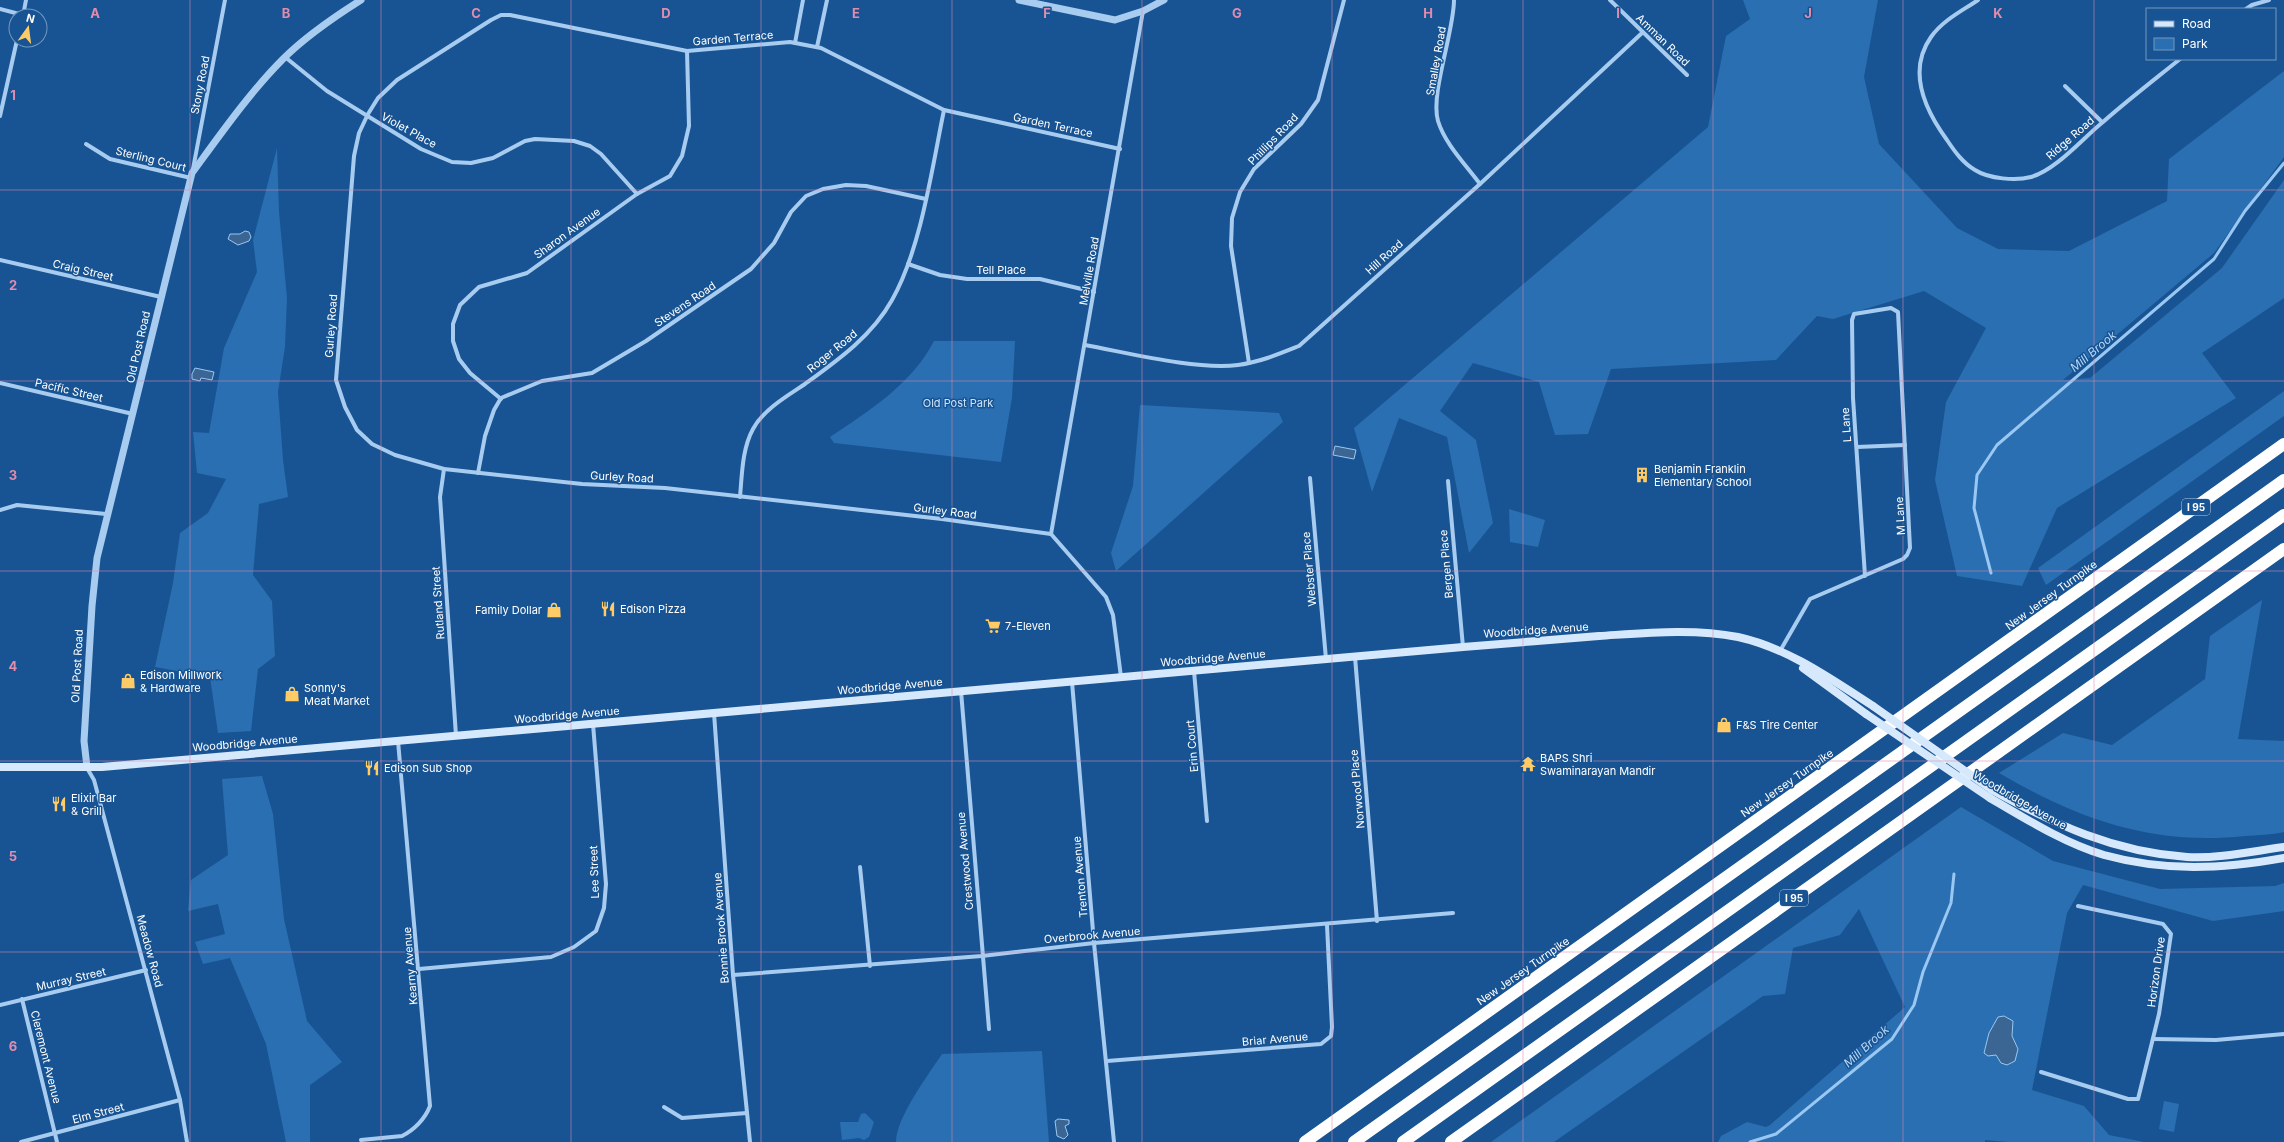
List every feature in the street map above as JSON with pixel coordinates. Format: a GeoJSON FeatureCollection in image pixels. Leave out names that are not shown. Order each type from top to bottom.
{"type":"FeatureCollection","features":[{"type":"Feature","properties":{"kind":"highway","name":"New Jersey Turnpike"},"geometry":{"type":"LineString","coordinates":[[1305,1142],[2284,444]]}},
{"type":"Feature","properties":{"kind":"highway","name":"I 95"},"geometry":{"type":"LineString","coordinates":[[1354,1142],[2284,480]]}},
{"type":"Feature","properties":{"kind":"highway","name":"I 95"},"geometry":{"type":"LineString","coordinates":[[1403,1142],[2284,515]]}},
{"type":"Feature","properties":{"kind":"highway","name":"I 95"},"geometry":{"type":"LineString","coordinates":[[1451,1142],[2284,549]]}},
{"type":"Feature","properties":{"kind":"main road","name":"Woodbridge Avenue"},"geometry":{"type":"LineString","coordinates":[[0,767],[87,767],[593,724],[1354,656],[1636,633],[1707,632],[1739,638],[1780,651],[1827,676],[1873,706],[1992,790],[2070,830],[2122,848],[2188,857],[2241,853],[2284,847]]}},
{"type":"Feature","properties":{"kind":"main road","name":"Woodbridge Avenue"},"geometry":{"type":"LineString","coordinates":[[1780,651],[1866,714],[1990,798],[2048,831],[2096,852],[2153,865],[2197,868],[2252,864],[2284,858]]}},
{"type":"Feature","properties":{"kind":"street","name":"Stony Road"},"geometry":{"type":"LineString","coordinates":[[192,176],[225,0]]}},
{"type":"Feature","properties":{"kind":"street","name":"Old Post Road"},"geometry":{"type":"LineString","coordinates":[[87,767],[84,741],[92,606],[97,558],[106,514],[133,414],[192,176],[220,134],[285,57],[334,17],[361,0]]}},
{"type":"Feature","properties":{"kind":"street"},"geometry":{"type":"LineString","coordinates":[[796,43],[803,0]]}},
{"type":"Feature","properties":{"kind":"street"},"geometry":{"type":"LineString","coordinates":[[817,47],[827,0]]}},
{"type":"Feature","properties":{"kind":"street"},"geometry":{"type":"LineString","coordinates":[[1019,0],[1037,2],[1115,20],[1143,11],[1164,0]]}},
{"type":"Feature","properties":{"kind":"street","name":"Phillips Road"},"geometry":{"type":"LineString","coordinates":[[1249,363],[1231,246],[1232,218],[1240,192],[1254,170],[1301,124],[1318,100],[1344,0]]}},
{"type":"Feature","properties":{"kind":"street","name":"Smalley Road"},"geometry":{"type":"LineString","coordinates":[[1454,0],[1438,93],[1437,119],[1444,135],[1480,184]]}},
{"type":"Feature","properties":{"kind":"street","name":"Amman Road"},"geometry":{"type":"LineString","coordinates":[[1610,0],[1642,33],[1687,75]]}},
{"type":"Feature","properties":{"kind":"street","name":"Ridge Road"},"geometry":{"type":"LineString","coordinates":[[1978,0],[1943,23],[1931,37],[1924,52],[1919,70],[1924,101],[1933,122],[1962,161],[1976,171],[1992,176],[2019,179],[2033,176],[2051,167],[2102,122],[2179,60]]}},
{"type":"Feature","properties":{"kind":"street"},"geometry":{"type":"LineString","coordinates":[[2249,0],[2252,5]]}},
{"type":"Feature","properties":{"kind":"street"},"geometry":{"type":"LineString","coordinates":[[2248,8],[2252,5],[2269,0]]}},
{"type":"Feature","properties":{"kind":"street","name":"Melville Road"},"geometry":{"type":"LineString","coordinates":[[1051,534],[1120,149],[1143,11]]}},
{"type":"Feature","properties":{"kind":"street","name":"Garden Terrace"},"geometry":{"type":"LineString","coordinates":[[367,116],[378,98],[396,80],[501,15],[529,18],[687,51],[796,43],[817,47],[944,110],[1120,149]]}},
{"type":"Feature","properties":{"kind":"street","name":"Hill Road"},"geometry":{"type":"LineString","coordinates":[[1084,345],[1196,364],[1237,365],[1265,360],[1299,346],[1480,184],[1642,33]]}},
{"type":"Feature","properties":{"kind":"street"},"geometry":{"type":"LineString","coordinates":[[0,116],[15,48]]}},
{"type":"Feature","properties":{"kind":"street","name":"Sharon Avenue"},"geometry":{"type":"LineString","coordinates":[[500,399],[470,373],[459,359],[453,341],[453,324],[460,304],[479,287],[527,273],[637,194],[670,176],[682,156],[689,126],[687,51]]}},
{"type":"Feature","properties":{"kind":"street","name":"Violet Place"},"geometry":{"type":"LineString","coordinates":[[285,57],[327,92],[421,149],[452,162],[470,163],[493,158],[525,141],[535,139],[559,139],[583,143],[608,161],[637,194]]}},
{"type":"Feature","properties":{"kind":"street"},"geometry":{"type":"LineString","coordinates":[[2065,86],[2102,122]]}},
{"type":"Feature","properties":{"kind":"street","name":"Roger Road"},"geometry":{"type":"LineString","coordinates":[[740,497],[746,448],[753,428],[769,409],[837,361],[866,335],[892,300],[908,264],[926,200],[944,110]]}},
{"type":"Feature","properties":{"kind":"street","name":"Gurley Road"},"geometry":{"type":"LineString","coordinates":[[367,116],[359,133],[354,156],[336,380],[345,407],[357,430],[372,444],[394,455],[444,469],[582,484],[665,488],[942,519],[1051,534]]}},
{"type":"Feature","properties":{"kind":"street","name":"Sterling Court"},"geometry":{"type":"LineString","coordinates":[[86,144],[110,159],[192,176]]}},
{"type":"Feature","properties":{"kind":"street","name":"Stevens Road"},"geometry":{"type":"LineString","coordinates":[[500,399],[542,381],[592,372],[646,341],[751,269],[774,243],[791,212],[806,196],[823,189],[853,185],[866,186],[926,200]]}},
{"type":"Feature","properties":{"kind":"street","name":"Craig Street"},"geometry":{"type":"LineString","coordinates":[[0,260],[161,297]]}},
{"type":"Feature","properties":{"kind":"street","name":"Tell Place"},"geometry":{"type":"LineString","coordinates":[[908,264],[940,275],[967,279],[1040,279],[1094,292]]}},
{"type":"Feature","properties":{"kind":"street","name":"M Lane"},"geometry":{"type":"LineString","coordinates":[[1780,651],[1810,599],[1903,560],[1908,555],[1910,548],[1898,312],[1895,309]]}},
{"type":"Feature","properties":{"kind":"street","name":"L Lane"},"geometry":{"type":"LineString","coordinates":[[1865,576],[1857,447],[1852,320],[1854,314],[1860,312],[1895,309]]}},
{"type":"Feature","properties":{"kind":"street","name":"Pacific Street"},"geometry":{"type":"LineString","coordinates":[[0,383],[133,414]]}},
{"type":"Feature","properties":{"kind":"street"},"geometry":{"type":"LineString","coordinates":[[478,473],[485,436],[494,410],[500,399]]}},
{"type":"Feature","properties":{"kind":"street"},"geometry":{"type":"LineString","coordinates":[[1857,447],[1905,445]]}},
{"type":"Feature","properties":{"kind":"street","name":"Rutland Street"},"geometry":{"type":"LineString","coordinates":[[444,469],[440,497],[456,736]]}},
{"type":"Feature","properties":{"kind":"street","name":"Webster Place"},"geometry":{"type":"LineString","coordinates":[[1310,478],[1326,659]]}},
{"type":"Feature","properties":{"kind":"street","name":"Bergen Place"},"geometry":{"type":"LineString","coordinates":[[1448,481],[1463,647]]}},
{"type":"Feature","properties":{"kind":"street"},"geometry":{"type":"LineString","coordinates":[[0,510],[17,505],[106,514]]}},
{"type":"Feature","properties":{"kind":"street"},"geometry":{"type":"LineString","coordinates":[[1051,534],[1106,597],[1113,615],[1121,677]]}},
{"type":"Feature","properties":{"kind":"street","name":"Norwood Place"},"geometry":{"type":"LineString","coordinates":[[1354,656],[1377,921]]}},
{"type":"Feature","properties":{"kind":"street","name":"Erin Court"},"geometry":{"type":"LineString","coordinates":[[1194,670],[1207,821]]}},
{"type":"Feature","properties":{"kind":"street","name":"Trenton Avenue"},"geometry":{"type":"LineString","coordinates":[[1072,681],[1094,943],[1114,1142]]}},
{"type":"Feature","properties":{"kind":"street","name":"Crestwood Avenue"},"geometry":{"type":"LineString","coordinates":[[961,691],[989,1029]]}},
{"type":"Feature","properties":{"kind":"street","name":"Bonnie Brook Avenue"},"geometry":{"type":"LineString","coordinates":[[714,713],[733,975],[750,1142]]}},
{"type":"Feature","properties":{"kind":"street","name":"Lee Street"},"geometry":{"type":"LineString","coordinates":[[419,969],[552,957],[574,947],[596,931],[604,908],[606,884],[593,724]]}},
{"type":"Feature","properties":{"kind":"street","name":"Kearny Avenue"},"geometry":{"type":"LineString","coordinates":[[361,1140],[402,1136],[417,1126],[430,1106],[398,741]]}},
{"type":"Feature","properties":{"kind":"street","name":"Meadow Road"},"geometry":{"type":"LineString","coordinates":[[87,767],[94,780],[146,970],[180,1100],[187,1142]]}},
{"type":"Feature","properties":{"kind":"street"},"geometry":{"type":"LineString","coordinates":[[860,867],[870,966]]}},
{"type":"Feature","properties":{"kind":"street","name":"Horizon Drive"},"geometry":{"type":"LineString","coordinates":[[2041,1072],[2128,1099],[2138,1099],[2153,1039],[2171,934],[2163,924],[2078,906]]}},
{"type":"Feature","properties":{"kind":"street","name":"Overbrook Avenue"},"geometry":{"type":"LineString","coordinates":[[733,975],[870,966],[982,956],[1094,943],[1453,914]]}},
{"type":"Feature","properties":{"kind":"street","name":"Briar Avenue"},"geometry":{"type":"LineString","coordinates":[[1107,1061],[1321,1044],[1331,1036],[1332,1027],[1327,925]]}},
{"type":"Feature","properties":{"kind":"street","name":"Murray Street"},"geometry":{"type":"LineString","coordinates":[[0,1005],[146,970]]}},
{"type":"Feature","properties":{"kind":"street","name":"Cleremont Avenue"},"geometry":{"type":"LineString","coordinates":[[22,999],[57,1142]]}},
{"type":"Feature","properties":{"kind":"street"},"geometry":{"type":"LineString","coordinates":[[2153,1039],[2232,1039],[2284,1034]]}},
{"type":"Feature","properties":{"kind":"street","name":"Elm Street"},"geometry":{"type":"LineString","coordinates":[[21,1142],[180,1100]]}},
{"type":"Feature","properties":{"kind":"street"},"geometry":{"type":"LineString","coordinates":[[664,1107],[682,1118],[746,1113]]}},
{"type":"Feature","properties":{"kind":"green space"},"geometry":{"type":"Polygon","coordinates":[[[1743,0],[1878,0],[1864,77],[1879,144],[1957,228],[1998,249],[2069,251],[2167,201],[2169,159],[2284,71],[2284,157],[2214,253],[2063,380],[2090,378],[2222,268],[2284,180],[2284,298],[2202,353],[2236,398],[2057,508],[2022,586],[1957,576],[1935,480],[1946,402],[1986,328],[1924,291],[1833,319],[1817,316],[1776,360],[1611,369],[1588,434],[1555,435],[1539,382],[1473,363],[1440,411],[1476,440],[1493,523],[1469,553],[1447,437],[1399,418],[1372,492],[1354,428],[1708,127],[1726,36],[1750,19],[1743,0]]]}},
{"type":"Feature","properties":{"kind":"green space"},"geometry":{"type":"Polygon","coordinates":[[[277,148],[279,212],[287,298],[285,347],[278,392],[283,460],[288,497],[259,504],[253,575],[272,601],[275,656],[258,669],[251,731],[218,733],[210,677],[155,667],[173,583],[180,533],[208,513],[226,479],[197,473],[193,432],[209,433],[224,348],[257,272],[253,240],[277,148]]]}},
{"type":"Feature","properties":{"kind":"green space","name":"Old Post Park"},"geometry":{"type":"Polygon","coordinates":[[[934,341],[1015,341],[1012,398],[1001,462],[834,443],[830,437],[860,417],[902,384],[925,357],[934,341]]]}},
{"type":"Feature","properties":{"kind":"green space"},"geometry":{"type":"Polygon","coordinates":[[[2284,391],[2284,416],[2046,585],[2038,568],[2284,391]]]}},
{"type":"Feature","properties":{"kind":"green space"},"geometry":{"type":"Polygon","coordinates":[[[1140,405],[1279,413],[1283,422],[1116,571],[1111,553],[1133,486],[1140,405]]]}},
{"type":"Feature","properties":{"kind":"green space"},"geometry":{"type":"Polygon","coordinates":[[[1509,509],[1545,520],[1538,547],[1510,542],[1509,509]]]}},
{"type":"Feature","properties":{"kind":"green space"},"geometry":{"type":"Polygon","coordinates":[[[2262,600],[2238,739],[2284,741],[2284,832],[2264,835],[2211,838],[2178,837],[2147,833],[2116,826],[2057,804],[1999,773],[2063,733],[2112,745],[2205,679],[2210,636],[2262,600]]]}},
{"type":"Feature","properties":{"kind":"green space"},"geometry":{"type":"Polygon","coordinates":[[[262,776],[273,814],[284,919],[307,1021],[342,1062],[310,1085],[310,1142],[286,1142],[266,1044],[230,958],[203,964],[195,942],[225,934],[218,904],[188,911],[191,880],[228,855],[222,779],[262,776]]]}},
{"type":"Feature","properties":{"kind":"green space"},"geometry":{"type":"Polygon","coordinates":[[[1961,807],[2053,861],[2160,889],[2275,886],[2284,883],[2284,911],[2213,921],[2083,885],[2067,913],[2032,1090],[2084,1106],[2109,1135],[2144,1142],[2008,1142],[1985,1140],[1985,1142],[1718,1142],[1721,1136],[1747,1122],[1766,1127],[1770,1125],[1905,1007],[1859,909],[1840,935],[1793,948],[1785,994],[1763,996],[1554,1142],[1491,1142],[1961,807]]]}},
{"type":"Feature","properties":{"kind":"green space"},"geometry":{"type":"Polygon","coordinates":[[[1042,1051],[1049,1142],[896,1142],[897,1132],[907,1109],[942,1054],[1042,1051]]]}},
{"type":"Feature","properties":{"kind":"green space"},"geometry":{"type":"Polygon","coordinates":[[[2164,1101],[2179,1104],[2174,1132],[2159,1129],[2164,1101]]]}},
{"type":"Feature","properties":{"kind":"green space"},"geometry":{"type":"Polygon","coordinates":[[[865,1113],[874,1122],[869,1137],[864,1140],[859,1138],[842,1140],[840,1122],[858,1122],[861,1114],[865,1113]]]}},
{"type":"Feature","properties":{"kind":"shaded area"},"geometry":{"type":"Polygon","coordinates":[[[245,231],[249,232],[251,237],[249,241],[238,245],[228,239],[230,234],[240,234],[245,231]]]}},
{"type":"Feature","properties":{"kind":"shaded area"},"geometry":{"type":"Polygon","coordinates":[[[195,368],[214,372],[212,380],[201,378],[200,381],[192,379],[192,374],[195,368]]]}},
{"type":"Feature","properties":{"kind":"shaded area"},"geometry":{"type":"Polygon","coordinates":[[[1335,446],[1356,450],[1354,459],[1333,455],[1335,446]]]}},
{"type":"Feature","properties":{"kind":"shaded area"},"geometry":{"type":"Polygon","coordinates":[[[2004,1016],[2013,1021],[2012,1036],[2018,1049],[2015,1061],[2007,1065],[2001,1063],[1996,1055],[1988,1056],[1984,1053],[1989,1033],[1998,1017],[2004,1016]]]}},
{"type":"Feature","properties":{"kind":"shaded area"},"geometry":{"type":"Polygon","coordinates":[[[1058,1119],[1069,1120],[1069,1124],[1065,1126],[1068,1135],[1064,1139],[1057,1136],[1055,1121],[1058,1119]]]}},
{"type":"Feature","properties":{"kind":"waterway","name":"Mill Brook"},"geometry":{"type":"LineString","coordinates":[[1991,573],[1974,508],[1977,475],[1997,445],[2214,259],[2245,211],[2284,163]]}},
{"type":"Feature","properties":{"kind":"waterway","name":"Mill Brook"},"geometry":{"type":"LineString","coordinates":[[1750,1142],[1776,1134],[1892,1039],[1914,1005],[1923,972],[1951,903],[1954,874]]}},
{"type":"Feature","properties":{"kind":"place","name":"Benjamin Franklin Elementary School"},"geometry":{"type":"Point","coordinates":[1642,475]}},
{"type":"Feature","properties":{"kind":"place","name":"Edison Pizza"},"geometry":{"type":"Point","coordinates":[608,609]}},
{"type":"Feature","properties":{"kind":"place","name":"Family Dollar"},"geometry":{"type":"Point","coordinates":[554,610]}},
{"type":"Feature","properties":{"kind":"place","name":"7-Eleven"},"geometry":{"type":"Point","coordinates":[993,626]}},
{"type":"Feature","properties":{"kind":"place","name":"Edison Millwork & Hardware"},"geometry":{"type":"Point","coordinates":[128,681]}},
{"type":"Feature","properties":{"kind":"place","name":"Sonny's Meat Market"},"geometry":{"type":"Point","coordinates":[292,694]}},
{"type":"Feature","properties":{"kind":"place","name":"F&S Tire Center"},"geometry":{"type":"Point","coordinates":[1724,725]}},
{"type":"Feature","properties":{"kind":"place","name":"BAPS Shri Swaminarayan Mandir"},"geometry":{"type":"Point","coordinates":[1528,764]}},
{"type":"Feature","properties":{"kind":"place","name":"Edison Sub Shop"},"geometry":{"type":"Point","coordinates":[372,768]}},
{"type":"Feature","properties":{"kind":"place","name":"Elixir Bar & Grill"},"geometry":{"type":"Point","coordinates":[59,804]}}]}
